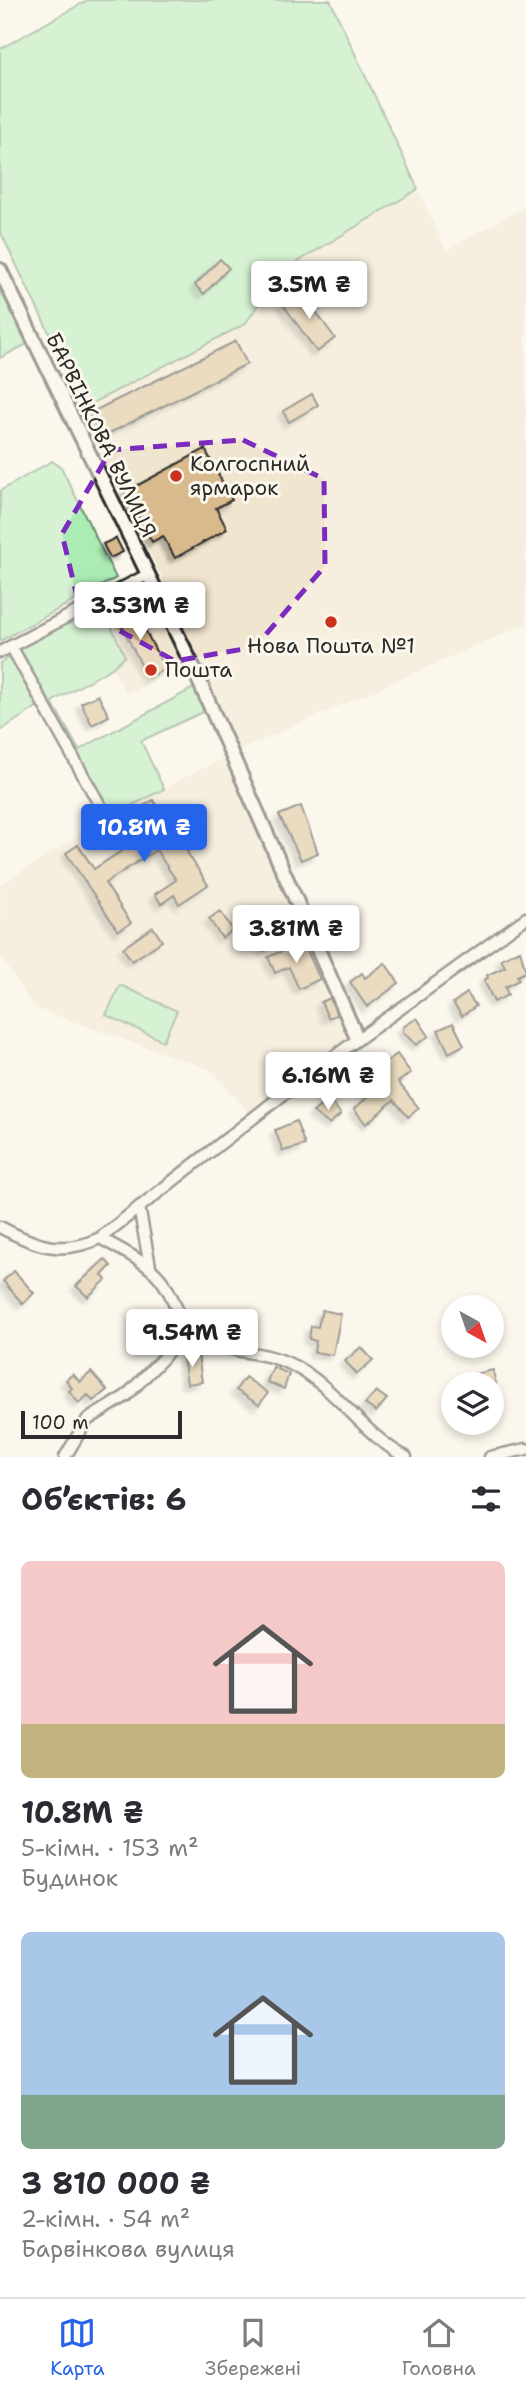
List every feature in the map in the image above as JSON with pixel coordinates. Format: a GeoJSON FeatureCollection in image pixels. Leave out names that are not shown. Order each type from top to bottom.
{"type":"FeatureCollection","features":[{"type":"Feature","properties":{"kind":"street","name":"БАРВІНКОВА ВУЛИЦЯ"},"geometry":{"type":"LineString","coordinates":[[0,270],[233,753],[357,1038]]}},
{"type":"Feature","properties":{"kind":"street"},"geometry":{"type":"LineString","coordinates":[[0,652],[147,575]]}},
{"type":"Feature","properties":{"kind":"street"},"geometry":{"type":"LineString","coordinates":[[11,646],[107,818]]}},
{"type":"Feature","properties":{"kind":"street"},"geometry":{"type":"LineString","coordinates":[[0,1227],[45,1248],[71,1249],[100,1238],[357,1038],[526,918]]}},
{"type":"Feature","properties":{"kind":"street"},"geometry":{"type":"LineString","coordinates":[[139,1207],[150,1266]]}},
{"type":"Feature","properties":{"kind":"street"},"geometry":{"type":"LineString","coordinates":[[100,1238],[150,1266],[171,1291],[184,1329],[208,1345],[254,1351],[298,1368],[382,1441],[406,1457]]}},
{"type":"Feature","properties":{"kind":"street"},"geometry":{"type":"LineString","coordinates":[[65,1457],[87,1420],[126,1396],[164,1357],[184,1329]]}},
{"type":"Feature","properties":{"kind":"street"},"geometry":{"type":"LineString","coordinates":[[490,1457],[526,1449]]}},
{"type":"Feature","properties":{"kind":"highlighted area"},"geometry":{"type":"Polygon","coordinates":[[[243,440],[324,479],[325,566],[255,647],[175,661],[80,609],[62,534],[111,450],[243,440]]]}},
{"type":"Feature","properties":{"kind":"shaded area"},"geometry":{"type":"Polygon","coordinates":[[[418,189],[446,250],[526,206],[526,624],[233,753],[357,1038],[253,1117],[210,1070],[34,1008],[0,956],[0,885],[107,818],[232,753],[165,584],[78,410],[245,324],[281,272],[418,189]]]}},
{"type":"Feature","properties":{"kind":"shaded area"},"geometry":{"type":"Polygon","coordinates":[[[136,587],[152,597],[184,661],[171,672],[127,695],[112,668],[125,656],[101,605],[136,587]]]}},
{"type":"Feature","properties":{"kind":"green space"},"geometry":{"type":"Polygon","coordinates":[[[88,0],[330,0],[418,189],[281,272],[245,324],[85,407],[0,231],[0,49],[88,0]]]}},
{"type":"Feature","properties":{"kind":"green space"},"geometry":{"type":"Polygon","coordinates":[[[0,288],[27,344],[0,358],[0,288]]]}},
{"type":"Feature","properties":{"kind":"green space"},"geometry":{"type":"Polygon","coordinates":[[[52,461],[61,467],[116,578],[0,641],[0,491],[52,461]]]}},
{"type":"Feature","properties":{"kind":"green space"},"geometry":{"type":"Polygon","coordinates":[[[101,605],[125,656],[112,668],[52,702],[79,750],[197,686],[207,710],[141,741],[164,789],[111,816],[17,652],[21,647],[101,605]]]}},
{"type":"Feature","properties":{"kind":"green space"},"geometry":{"type":"Polygon","coordinates":[[[8,658],[14,661],[38,706],[0,731],[0,663],[8,658]]]}},
{"type":"Feature","properties":{"kind":"green space"},"geometry":{"type":"Polygon","coordinates":[[[120,985],[177,1011],[163,1041],[106,1015],[120,985]]]}},
{"type":"Feature","properties":{"kind":"building"},"geometry":{"type":"Polygon","coordinates":[[[220,259],[229,268],[204,294],[195,285],[220,259]]]}},
{"type":"Feature","properties":{"kind":"building"},"geometry":{"type":"Polygon","coordinates":[[[300,290],[335,338],[317,352],[282,303],[300,290]]]}},
{"type":"Feature","properties":{"kind":"building"},"geometry":{"type":"Polygon","coordinates":[[[236,341],[247,364],[102,437],[90,413],[236,341]]]}},
{"type":"Feature","properties":{"kind":"building"},"geometry":{"type":"Polygon","coordinates":[[[312,394],[318,405],[289,422],[283,411],[312,394]]]}},
{"type":"Feature","properties":{"kind":"building"},"geometry":{"type":"Polygon","coordinates":[[[205,449],[232,500],[216,508],[227,529],[175,558],[163,536],[152,542],[125,492],[205,449]]]}},
{"type":"Feature","properties":{"kind":"building"},"geometry":{"type":"Polygon","coordinates":[[[116,538],[123,552],[110,558],[103,544],[116,538]]]}},
{"type":"Feature","properties":{"kind":"building"},"geometry":{"type":"Polygon","coordinates":[[[133,606],[165,669],[148,678],[116,615],[133,606]]]}},
{"type":"Feature","properties":{"kind":"building"},"geometry":{"type":"Polygon","coordinates":[[[98,695],[109,716],[92,725],[81,703],[98,695]]]}},
{"type":"Feature","properties":{"kind":"building"},"geometry":{"type":"Polygon","coordinates":[[[153,800],[172,829],[178,825],[193,847],[187,852],[208,885],[179,904],[174,895],[161,904],[155,894],[176,880],[156,850],[105,883],[131,923],[118,931],[66,853],[78,845],[94,869],[147,834],[133,813],[153,800]]]}},
{"type":"Feature","properties":{"kind":"building"},"geometry":{"type":"Polygon","coordinates":[[[301,806],[318,853],[301,860],[279,815],[301,806]]]}},
{"type":"Feature","properties":{"kind":"building"},"geometry":{"type":"Polygon","coordinates":[[[220,911],[233,930],[222,938],[209,919],[220,911]]]}},
{"type":"Feature","properties":{"kind":"building"},"geometry":{"type":"Polygon","coordinates":[[[280,911],[294,927],[265,951],[252,935],[280,911]]]}},
{"type":"Feature","properties":{"kind":"building"},"geometry":{"type":"Polygon","coordinates":[[[153,927],[162,941],[132,961],[123,948],[153,927]]]}},
{"type":"Feature","properties":{"kind":"building"},"geometry":{"type":"Polygon","coordinates":[[[303,942],[320,979],[299,989],[289,967],[275,973],[268,957],[303,942]]]}},
{"type":"Feature","properties":{"kind":"building"},"geometry":{"type":"Polygon","coordinates":[[[520,950],[526,972],[517,976],[519,980],[505,987],[508,995],[494,1002],[484,980],[488,978],[487,975],[505,967],[501,959],[520,950]]]}},
{"type":"Feature","properties":{"kind":"building"},"geometry":{"type":"Polygon","coordinates":[[[385,963],[399,983],[367,1007],[350,982],[362,973],[365,978],[385,963]]]}},
{"type":"Feature","properties":{"kind":"building"},"geometry":{"type":"Polygon","coordinates":[[[467,993],[476,1006],[462,1016],[453,1003],[467,993]]]}},
{"type":"Feature","properties":{"kind":"building"},"geometry":{"type":"Polygon","coordinates":[[[330,998],[337,1015],[328,1018],[321,1002],[330,998]]]}},
{"type":"Feature","properties":{"kind":"building"},"geometry":{"type":"Polygon","coordinates":[[[417,1018],[429,1036],[416,1045],[403,1032],[403,1027],[417,1018]]]}},
{"type":"Feature","properties":{"kind":"building"},"geometry":{"type":"Polygon","coordinates":[[[453,1023],[464,1045],[449,1053],[438,1030],[453,1023]]]}},
{"type":"Feature","properties":{"kind":"building"},"geometry":{"type":"Polygon","coordinates":[[[397,1054],[411,1073],[398,1082],[419,1108],[408,1117],[394,1100],[366,1124],[354,1109],[368,1097],[350,1076],[365,1063],[373,1072],[397,1054]]]}},
{"type":"Feature","properties":{"kind":"building"},"geometry":{"type":"Polygon","coordinates":[[[329,1099],[341,1114],[329,1124],[313,1112],[329,1099]]]}},
{"type":"Feature","properties":{"kind":"building"},"geometry":{"type":"Polygon","coordinates":[[[296,1121],[305,1145],[283,1151],[275,1130],[296,1121]]]}},
{"type":"Feature","properties":{"kind":"building"},"geometry":{"type":"Polygon","coordinates":[[[105,1259],[111,1266],[102,1275],[106,1280],[88,1297],[76,1286],[105,1259]]]}},
{"type":"Feature","properties":{"kind":"building"},"geometry":{"type":"Polygon","coordinates":[[[14,1271],[34,1293],[23,1304],[3,1281],[14,1271]]]}},
{"type":"Feature","properties":{"kind":"building"},"geometry":{"type":"Polygon","coordinates":[[[322,1310],[341,1314],[333,1355],[314,1352],[316,1341],[309,1339],[311,1326],[318,1327],[322,1310]]]}},
{"type":"Feature","properties":{"kind":"building"},"geometry":{"type":"Polygon","coordinates":[[[361,1347],[373,1360],[357,1374],[345,1361],[361,1347]]]}},
{"type":"Feature","properties":{"kind":"building"},"geometry":{"type":"Polygon","coordinates":[[[198,1354],[202,1382],[187,1384],[183,1356],[198,1354]]]}},
{"type":"Feature","properties":{"kind":"building"},"geometry":{"type":"Polygon","coordinates":[[[273,1367],[289,1374],[284,1389],[267,1382],[273,1367]]]}},
{"type":"Feature","properties":{"kind":"building"},"geometry":{"type":"Polygon","coordinates":[[[91,1372],[107,1390],[93,1401],[88,1395],[79,1403],[69,1391],[72,1388],[66,1380],[73,1374],[80,1382],[91,1372]]]}},
{"type":"Feature","properties":{"kind":"building"},"geometry":{"type":"Polygon","coordinates":[[[245,1377],[268,1393],[259,1405],[236,1390],[245,1377]]]}},
{"type":"Feature","properties":{"kind":"building"},"geometry":{"type":"Polygon","coordinates":[[[376,1391],[387,1399],[376,1412],[365,1404],[376,1391]]]}},
{"type":"Feature","properties":{"kind":"place","name":"Колгоспний ярмарок"},"geometry":{"type":"Point","coordinates":[176,476]}},
{"type":"Feature","properties":{"kind":"place","name":"Нова Пошта №1"},"geometry":{"type":"Point","coordinates":[331,622]}},
{"type":"Feature","properties":{"kind":"place","name":"Пошта"},"geometry":{"type":"Point","coordinates":[151,670]}}]}
